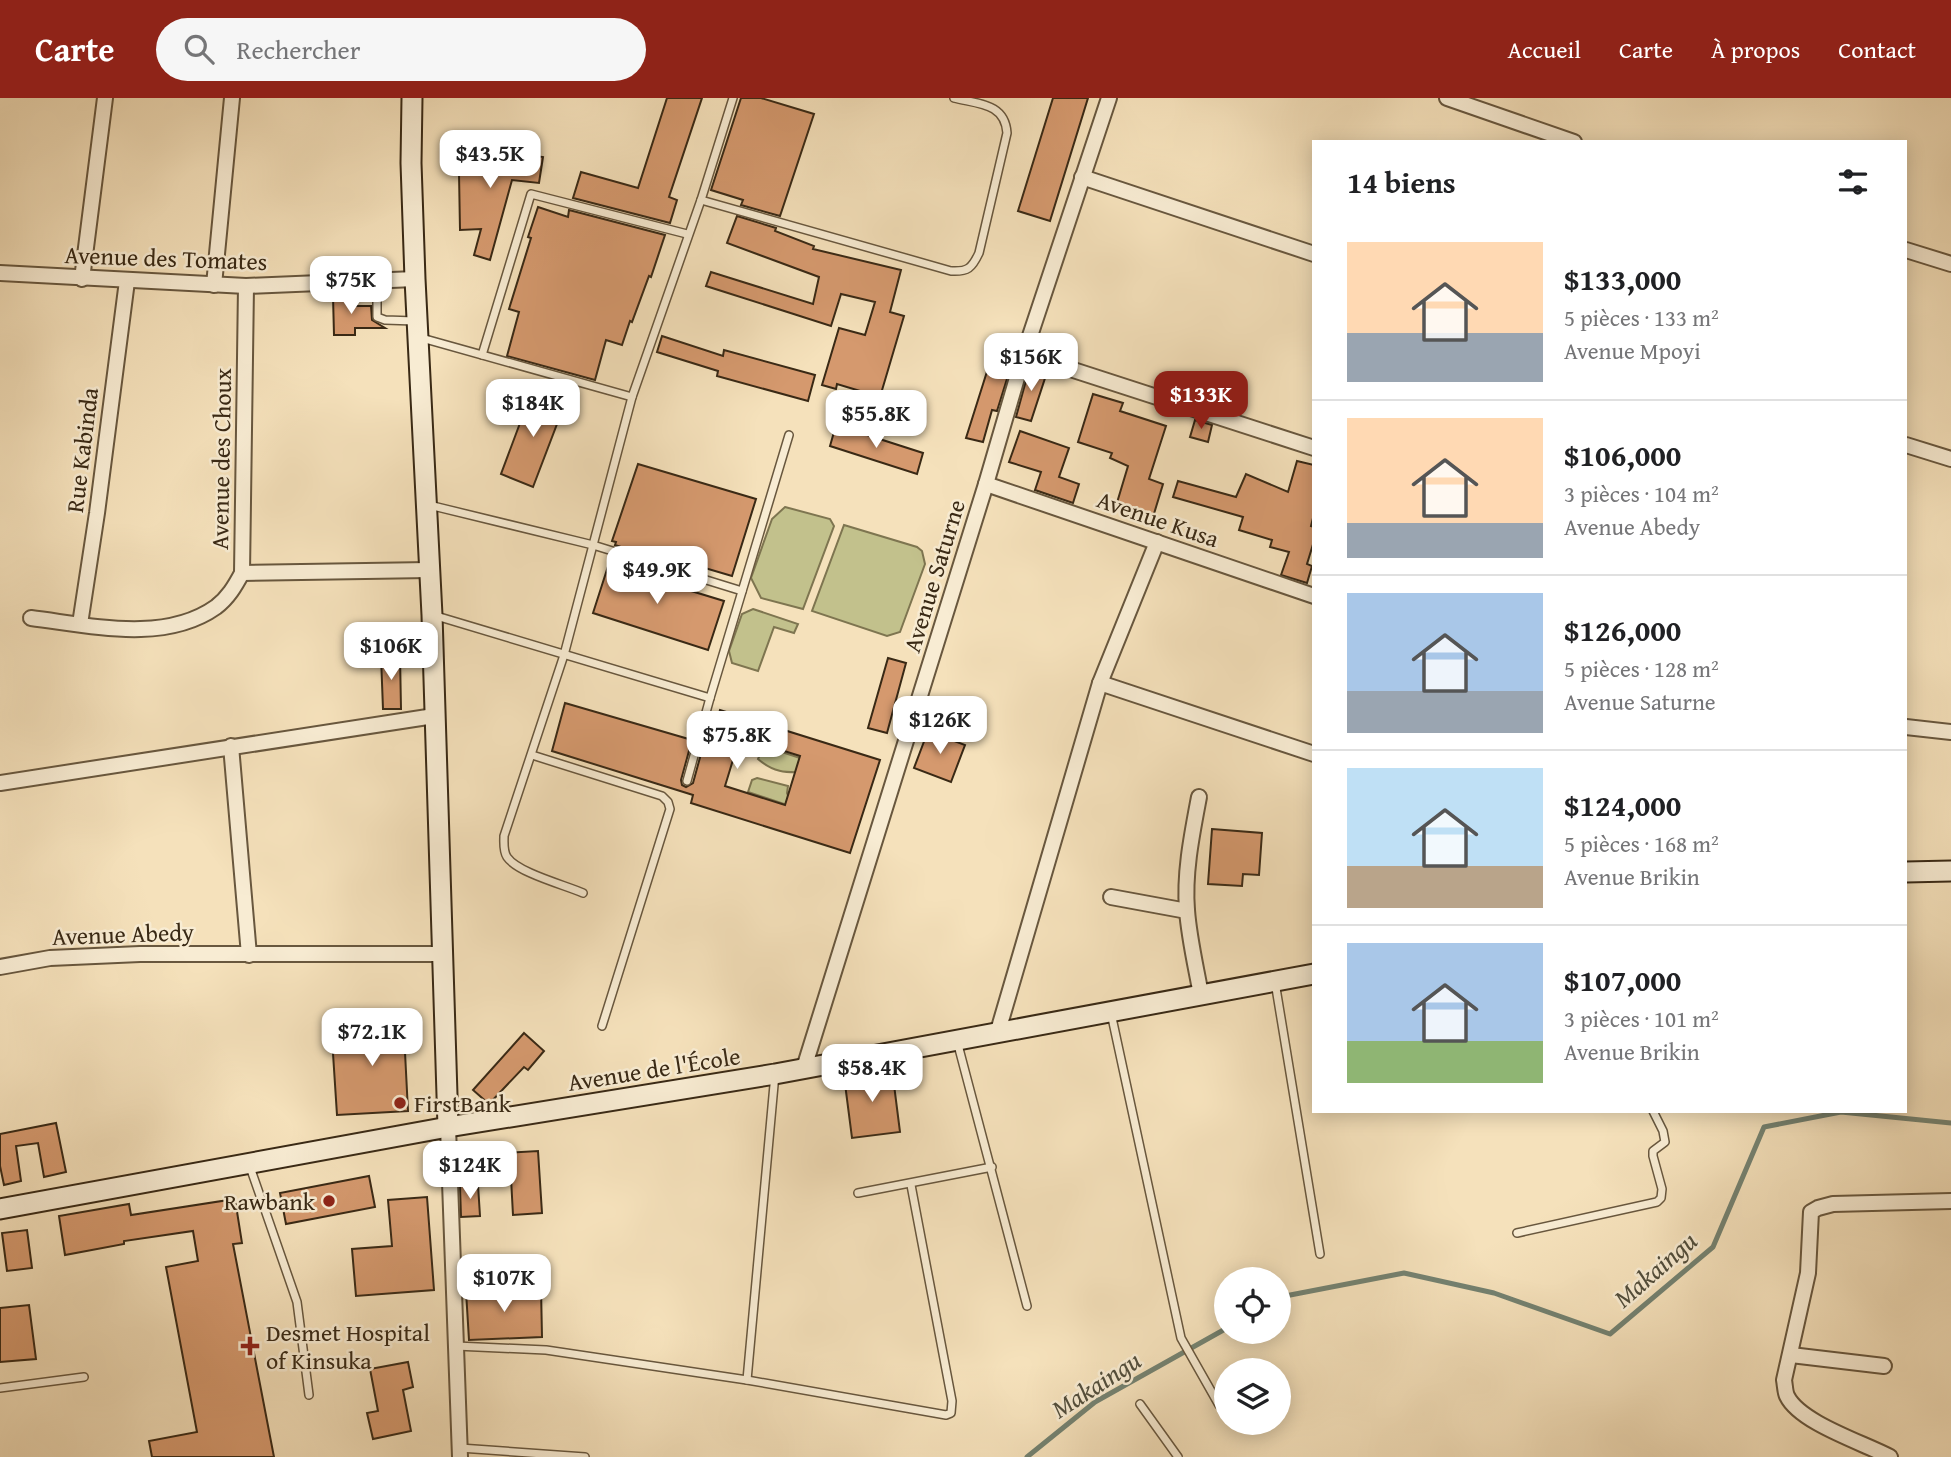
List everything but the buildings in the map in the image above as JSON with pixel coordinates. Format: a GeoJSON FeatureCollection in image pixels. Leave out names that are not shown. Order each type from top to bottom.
{"type":"FeatureCollection","features":[{"type":"Feature","properties":{"kind":"main road"},"geometry":{"type":"LineString","coordinates":[[412,98],[415,279],[432,615],[433,716],[448,1127]]}},
{"type":"Feature","properties":{"kind":"main road"},"geometry":{"type":"LineString","coordinates":[[1907,872],[1951,871]]}},
{"type":"Feature","properties":{"kind":"main road","name":"Avenue de l'École"},"geometry":{"type":"LineString","coordinates":[[0,1209],[448,1127],[775,1074],[1312,974]]}},
{"type":"Feature","properties":{"kind":"street"},"geometry":{"type":"LineString","coordinates":[[82,279],[106,98]]}},
{"type":"Feature","properties":{"kind":"street"},"geometry":{"type":"LineString","coordinates":[[214,285],[232,98]]}},
{"type":"Feature","properties":{"kind":"street","name":"Avenue Saturne"},"geometry":{"type":"LineString","coordinates":[[804,1068],[1024,354],[1109,98]]}},
{"type":"Feature","properties":{"kind":"street"},"geometry":{"type":"LineString","coordinates":[[1447,98],[1568,140]]}},
{"type":"Feature","properties":{"kind":"street"},"geometry":{"type":"LineString","coordinates":[[1082,177],[1312,253]]}},
{"type":"Feature","properties":{"kind":"street"},"geometry":{"type":"LineString","coordinates":[[1907,250],[1951,264]]}},
{"type":"Feature","properties":{"kind":"street","name":"Avenue des Tomates"},"geometry":{"type":"LineString","coordinates":[[0,272],[82,279],[246,286],[415,279]]}},
{"type":"Feature","properties":{"kind":"street","name":"Rue Kabinda"},"geometry":{"type":"LineString","coordinates":[[79,624],[97,513],[127,281]]}},
{"type":"Feature","properties":{"kind":"street","name":"Avenue des Choux"},"geometry":{"type":"LineString","coordinates":[[246,286],[242,573],[429,570]]}},
{"type":"Feature","properties":{"kind":"street"},"geometry":{"type":"LineString","coordinates":[[1024,354],[1312,448]]}},
{"type":"Feature","properties":{"kind":"street"},"geometry":{"type":"LineString","coordinates":[[1907,445],[1951,459]]}},
{"type":"Feature","properties":{"kind":"street","name":"Avenue Kusa"},"geometry":{"type":"LineString","coordinates":[[986,484],[1312,595]]}},
{"type":"Feature","properties":{"kind":"street"},"geometry":{"type":"LineString","coordinates":[[998,1031],[1100,683],[1157,542]]}},
{"type":"Feature","properties":{"kind":"street"},"geometry":{"type":"LineString","coordinates":[[31,618],[121,629],[172,626],[203,615],[218,606],[242,573]]}},
{"type":"Feature","properties":{"kind":"street"},"geometry":{"type":"LineString","coordinates":[[1100,683],[1312,753]]}},
{"type":"Feature","properties":{"kind":"street"},"geometry":{"type":"LineString","coordinates":[[0,783],[433,716]]}},
{"type":"Feature","properties":{"kind":"street"},"geometry":{"type":"LineString","coordinates":[[1907,727],[1951,732]]}},
{"type":"Feature","properties":{"kind":"street"},"geometry":{"type":"LineString","coordinates":[[231,746],[249,955]]}},
{"type":"Feature","properties":{"kind":"street"},"geometry":{"type":"LineString","coordinates":[[1199,797],[1189,849],[1186,911],[1201,995]]}},
{"type":"Feature","properties":{"kind":"street"},"geometry":{"type":"LineString","coordinates":[[1111,897],[1186,911]]}},
{"type":"Feature","properties":{"kind":"street","name":"Avenue Abedy"},"geometry":{"type":"LineString","coordinates":[[0,967],[50,958],[140,954],[441,954]]}},
{"type":"Feature","properties":{"kind":"street"},"geometry":{"type":"LineString","coordinates":[[448,1127],[460,1453]]}},
{"type":"Feature","properties":{"kind":"street"},"geometry":{"type":"LineString","coordinates":[[1890,1457],[1836,1432],[1798,1409],[1786,1396],[1784,1380],[1808,1273],[1811,1212],[1833,1204],[1951,1201]]}},
{"type":"Feature","properties":{"kind":"street"},"geometry":{"type":"LineString","coordinates":[[1791,1355],[1884,1366]]}},
{"type":"Feature","properties":{"kind":"lane"},"geometry":{"type":"LineString","coordinates":[[583,893],[519,867],[508,858],[504,848],[504,836],[564,655],[632,397],[701,200],[733,98]]}},
{"type":"Feature","properties":{"kind":"lane"},"geometry":{"type":"LineString","coordinates":[[701,200],[951,271],[966,272],[974,265],[979,253],[1007,133],[1003,115],[991,107],[954,98]]}},
{"type":"Feature","properties":{"kind":"lane"},"geometry":{"type":"LineString","coordinates":[[482,355],[531,194],[687,234]]}},
{"type":"Feature","properties":{"kind":"lane"},"geometry":{"type":"LineString","coordinates":[[377,279],[377,317],[417,329],[482,355],[632,397]]}},
{"type":"Feature","properties":{"kind":"lane"},"geometry":{"type":"LineString","coordinates":[[687,781],[789,435]]}},
{"type":"Feature","properties":{"kind":"lane"},"geometry":{"type":"LineString","coordinates":[[426,505],[593,545],[742,591]]}},
{"type":"Feature","properties":{"kind":"lane"},"geometry":{"type":"LineString","coordinates":[[432,615],[710,698]]}},
{"type":"Feature","properties":{"kind":"lane"},"geometry":{"type":"LineString","coordinates":[[532,755],[662,796],[670,809],[602,1026]]}},
{"type":"Feature","properties":{"kind":"lane"},"geometry":{"type":"LineString","coordinates":[[1275,981],[1320,1254]]}},
{"type":"Feature","properties":{"kind":"lane"},"geometry":{"type":"LineString","coordinates":[[1111,1012],[1181,1338],[1214,1396]]}},
{"type":"Feature","properties":{"kind":"lane"},"geometry":{"type":"LineString","coordinates":[[957,1040],[1027,1306]]}},
{"type":"Feature","properties":{"kind":"lane"},"geometry":{"type":"LineString","coordinates":[[747,1380],[775,1074]]}},
{"type":"Feature","properties":{"kind":"lane"},"geometry":{"type":"LineString","coordinates":[[1517,1233],[1657,1202],[1661,1198],[1662,1189],[1653,1151],[1665,1142],[1665,1137],[1654,1113]]}},
{"type":"Feature","properties":{"kind":"lane"},"geometry":{"type":"LineString","coordinates":[[248,1164],[298,1302],[309,1395]]}},
{"type":"Feature","properties":{"kind":"lane"},"geometry":{"type":"LineString","coordinates":[[858,1193],[911,1185],[992,1167]]}},
{"type":"Feature","properties":{"kind":"lane"},"geometry":{"type":"LineString","coordinates":[[456,1346],[546,1350],[747,1380],[938,1415],[951,1413],[952,1401],[911,1185]]}},
{"type":"Feature","properties":{"kind":"lane"},"geometry":{"type":"LineString","coordinates":[[0,1388],[84,1377]]}},
{"type":"Feature","properties":{"kind":"lane"},"geometry":{"type":"LineString","coordinates":[[1140,1404],[1178,1457]]}},
{"type":"Feature","properties":{"kind":"lane"},"geometry":{"type":"LineString","coordinates":[[460,1453],[585,1457]]}},
{"type":"Feature","properties":{"kind":"shaded area"},"geometry":{"type":"Polygon","coordinates":[[[785,507],[830,519],[834,526],[803,609],[761,598],[751,578],[772,519],[785,507]]]}},
{"type":"Feature","properties":{"kind":"shaded area"},"geometry":{"type":"Polygon","coordinates":[[[844,525],[917,547],[922,551],[925,564],[900,632],[887,636],[812,611],[844,525]]]}},
{"type":"Feature","properties":{"kind":"shaded area"},"geometry":{"type":"Polygon","coordinates":[[[753,609],[798,624],[794,633],[774,627],[758,671],[732,663],[729,651],[742,614],[753,609]]]}},
{"type":"Feature","properties":{"kind":"shaded area"},"geometry":{"type":"Polygon","coordinates":[[[764,746],[806,760],[804,772],[780,771],[769,767],[758,759],[764,746]]]}},
{"type":"Feature","properties":{"kind":"shaded area"},"geometry":{"type":"Polygon","coordinates":[[[757,778],[788,786],[787,793],[793,807],[748,792],[752,780],[757,778]]]}},
{"type":"Feature","properties":{"kind":"waterway","name":"Makaingu"},"geometry":{"type":"LineString","coordinates":[[1291,1295],[1404,1273],[1494,1293],[1610,1334],[1713,1247],[1764,1127],[1836,1113]]}},
{"type":"Feature","properties":{"kind":"waterway","name":"Makaingu"},"geometry":{"type":"LineString","coordinates":[[1851,1113],[1951,1123]]}},
{"type":"Feature","properties":{"kind":"waterway","name":"Makaingu"},"geometry":{"type":"LineString","coordinates":[[1027,1457],[1095,1402],[1214,1335]]}},
{"type":"Feature","properties":{"kind":"place","name":"FirstBank"},"geometry":{"type":"Point","coordinates":[400,1103]}},
{"type":"Feature","properties":{"kind":"place","name":"Rawbank"},"geometry":{"type":"Point","coordinates":[329,1201]}},
{"type":"Feature","properties":{"kind":"place","name":"Desmet Hospital of Kinsuka"},"geometry":{"type":"Point","coordinates":[250,1346]}}]}
